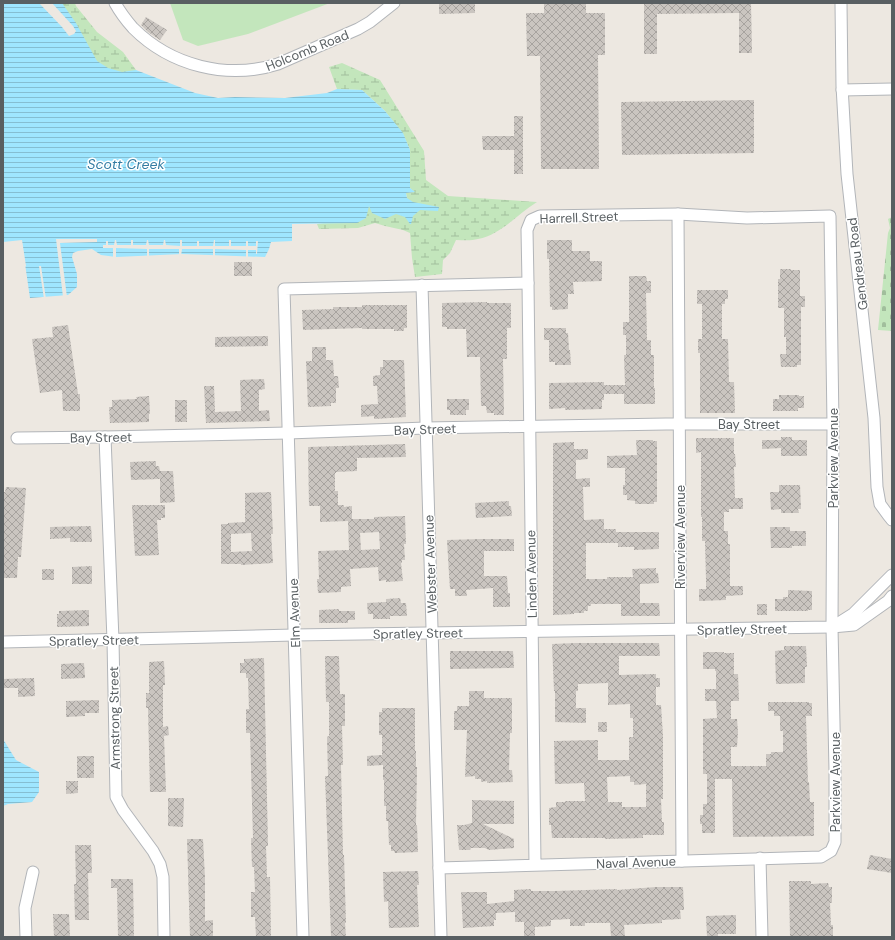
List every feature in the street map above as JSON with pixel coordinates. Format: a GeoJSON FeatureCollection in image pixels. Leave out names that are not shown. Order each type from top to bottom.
{"type":"FeatureCollection","features":[{"type":"Feature","properties":{"kind":"street","name":"Holcomb Road"},"geometry":{"type":"LineString","coordinates":[[114,3],[133,28],[159,49],[188,63],[221,70],[249,70],[265,68],[278,64],[358,29],[370,22],[394,3]]}},
{"type":"Feature","properties":{"kind":"street","name":"Gendreau Road"},"geometry":{"type":"LineString","coordinates":[[840,3],[842,90],[847,174],[874,418],[877,487],[880,504],[892,520]]}},
{"type":"Feature","properties":{"kind":"street"},"geometry":{"type":"LineString","coordinates":[[842,90],[892,89]]}},
{"type":"Feature","properties":{"kind":"street","name":"Harrell Street"},"geometry":{"type":"LineString","coordinates":[[528,283],[527,230],[531,220],[540,216],[678,214]]}},
{"type":"Feature","properties":{"kind":"street","name":"Riverview Avenue"},"geometry":{"type":"LineString","coordinates":[[678,214],[682,860]]}},
{"type":"Feature","properties":{"kind":"street","name":"Parkview Avenue"},"geometry":{"type":"LineString","coordinates":[[678,214],[747,218],[830,216],[833,424],[832,627],[835,763],[835,842],[831,851]]}},
{"type":"Feature","properties":{"kind":"street"},"geometry":{"type":"LineString","coordinates":[[422,285],[528,283]]}},
{"type":"Feature","properties":{"kind":"street","name":"Linden Avenue"},"geometry":{"type":"LineString","coordinates":[[528,283],[535,865]]}},
{"type":"Feature","properties":{"kind":"street","name":"Elm Avenue"},"geometry":{"type":"LineString","coordinates":[[303,937],[284,289],[422,285]]}},
{"type":"Feature","properties":{"kind":"street","name":"Webster Avenue"},"geometry":{"type":"LineString","coordinates":[[422,285],[442,937]]}},
{"type":"Feature","properties":{"kind":"street","name":"Bay Street"},"geometry":{"type":"LineString","coordinates":[[17,438],[288,433],[529,426],[833,424]]}},
{"type":"Feature","properties":{"kind":"street","name":"Armstrong Street"},"geometry":{"type":"LineString","coordinates":[[105,437],[113,640],[116,797],[123,810],[153,851],[160,864],[163,877],[164,937]]}},
{"type":"Feature","properties":{"kind":"street"},"geometry":{"type":"LineString","coordinates":[[832,627],[853,614],[892,575]]}},
{"type":"Feature","properties":{"kind":"street","name":"Spratley Street"},"geometry":{"type":"LineString","coordinates":[[3,642],[294,635],[832,627],[854,625],[883,605],[892,596]]}},
{"type":"Feature","properties":{"kind":"street","name":"Naval Avenue"},"geometry":{"type":"LineString","coordinates":[[439,868],[821,856],[831,851]]}},
{"type":"Feature","properties":{"kind":"street"},"geometry":{"type":"LineString","coordinates":[[760,858],[762,937]]}},
{"type":"Feature","properties":{"kind":"street"},"geometry":{"type":"LineString","coordinates":[[26,937],[25,908],[33,872]]}},
{"type":"Feature","properties":{"kind":"green space"},"geometry":{"type":"Polygon","coordinates":[[[52,3],[75,3],[97,32],[123,52],[136,70],[133,76],[111,80],[52,3]]]}},
{"type":"Feature","properties":{"kind":"green space"},"geometry":{"type":"Polygon","coordinates":[[[170,3],[330,3],[248,34],[198,46],[183,40],[170,3]]]}},
{"type":"Feature","properties":{"kind":"green space"},"geometry":{"type":"Polygon","coordinates":[[[342,63],[380,80],[424,151],[426,180],[448,196],[537,202],[502,229],[487,237],[475,240],[456,240],[450,253],[443,260],[442,274],[415,277],[410,233],[403,230],[375,223],[358,228],[319,229],[317,224],[363,217],[369,205],[407,198],[406,193],[414,192],[410,188],[410,150],[403,134],[385,111],[362,90],[337,89],[329,67],[342,63]]]}},
{"type":"Feature","properties":{"kind":"green space"},"geometry":{"type":"Polygon","coordinates":[[[892,217],[892,331],[878,330],[888,233],[890,228],[888,219],[892,217]]]}},
{"type":"Feature","properties":{"kind":"water","name":"Scott Creek"},"geometry":{"type":"Polygon","coordinates":[[[3,3],[62,3],[76,23],[97,61],[108,68],[122,72],[136,70],[195,93],[218,98],[285,98],[327,93],[337,89],[362,90],[385,111],[403,133],[410,150],[410,188],[415,192],[406,193],[407,198],[413,202],[439,207],[438,211],[420,210],[413,216],[410,224],[405,217],[396,214],[385,219],[372,213],[369,206],[366,218],[357,223],[292,224],[292,241],[271,242],[265,257],[182,254],[116,257],[101,255],[92,249],[78,251],[73,253],[72,257],[77,274],[77,287],[68,295],[30,298],[22,243],[3,245],[3,3]]]}},
{"type":"Feature","properties":{"kind":"water"},"geometry":{"type":"Polygon","coordinates":[[[3,739],[16,760],[39,772],[39,792],[32,802],[8,804],[3,806],[3,739]]]}},
{"type":"Feature","properties":{"kind":"pier"},"geometry":{"type":"Polygon","coordinates":[[[39,3],[52,3],[73,26],[76,31],[74,34],[69,36],[39,3]]]}},
{"type":"Feature","properties":{"kind":"pier"},"geometry":{"type":"Polygon","coordinates":[[[56,239],[97,239],[97,242],[60,243],[67,297],[63,297],[56,239]]]}},
{"type":"Feature","properties":{"kind":"pier"},"geometry":{"type":"Polygon","coordinates":[[[22,240],[26,266],[24,267],[21,245],[3,247],[3,242],[22,240]]]}},
{"type":"Feature","properties":{"kind":"pier"},"geometry":{"type":"Polygon","coordinates":[[[115,240],[117,245],[131,245],[131,240],[133,240],[133,245],[146,245],[148,240],[149,245],[163,245],[165,240],[166,245],[180,246],[180,240],[182,240],[182,246],[197,246],[197,241],[199,241],[199,246],[213,246],[215,240],[215,246],[229,246],[229,240],[231,240],[231,246],[246,246],[246,241],[248,241],[248,246],[256,246],[256,241],[258,241],[257,254],[256,250],[248,250],[248,258],[246,258],[246,250],[215,249],[215,257],[213,257],[213,249],[182,249],[181,256],[179,256],[179,249],[149,249],[149,258],[147,258],[147,249],[116,248],[116,259],[113,259],[113,248],[103,248],[103,245],[106,245],[106,241],[108,241],[108,245],[114,245],[115,240]]]}},
{"type":"Feature","properties":{"kind":"pier"},"geometry":{"type":"Polygon","coordinates":[[[39,266],[41,266],[46,299],[44,299],[39,266]]]}},
{"type":"Feature","properties":{"kind":"building"},"geometry":{"type":"Polygon","coordinates":[[[439,3],[475,3],[475,13],[439,14],[439,3]]]}},
{"type":"Feature","properties":{"kind":"building"},"geometry":{"type":"Polygon","coordinates":[[[544,3],[586,3],[586,13],[605,13],[605,55],[598,55],[599,169],[541,169],[540,56],[527,56],[526,13],[544,13],[544,3]]]}},
{"type":"Feature","properties":{"kind":"building"},"geometry":{"type":"Polygon","coordinates":[[[644,3],[751,3],[752,53],[739,53],[739,13],[657,14],[657,54],[644,54],[644,3]]]}},
{"type":"Feature","properties":{"kind":"building"},"geometry":{"type":"Polygon","coordinates":[[[146,17],[167,30],[160,40],[141,25],[146,17]]]}},
{"type":"Feature","properties":{"kind":"building"},"geometry":{"type":"Polygon","coordinates":[[[754,100],[754,153],[622,155],[621,102],[754,100]]]}},
{"type":"Feature","properties":{"kind":"building"},"geometry":{"type":"Polygon","coordinates":[[[514,116],[523,116],[523,174],[514,174],[514,150],[483,150],[482,136],[514,136],[514,116]]]}},
{"type":"Feature","properties":{"kind":"building"},"geometry":{"type":"Polygon","coordinates":[[[547,240],[572,240],[572,251],[590,251],[590,261],[602,261],[602,281],[573,282],[574,294],[568,294],[568,309],[552,310],[552,307],[550,307],[547,240]]]}},
{"type":"Feature","properties":{"kind":"building"},"geometry":{"type":"Polygon","coordinates":[[[234,262],[252,262],[252,276],[234,276],[234,262]]]}},
{"type":"Feature","properties":{"kind":"building"},"geometry":{"type":"Polygon","coordinates":[[[780,269],[800,270],[800,296],[805,296],[805,307],[801,307],[801,365],[797,365],[797,367],[781,367],[780,354],[786,354],[786,337],[784,337],[784,308],[778,308],[778,279],[780,279],[780,269]]]}},
{"type":"Feature","properties":{"kind":"building"},"geometry":{"type":"Polygon","coordinates":[[[629,276],[646,276],[647,281],[651,281],[651,293],[646,293],[647,340],[651,340],[651,355],[654,355],[655,404],[624,404],[624,394],[604,394],[602,409],[549,409],[549,383],[604,382],[604,385],[625,385],[624,355],[626,355],[626,335],[623,335],[623,322],[629,322],[629,276]]]}},
{"type":"Feature","properties":{"kind":"building"},"geometry":{"type":"Polygon","coordinates":[[[697,290],[728,290],[728,299],[725,299],[725,304],[722,304],[722,339],[728,339],[729,382],[734,382],[735,413],[700,413],[700,353],[698,353],[698,339],[702,339],[702,304],[697,304],[697,290]]]}},
{"type":"Feature","properties":{"kind":"building"},"geometry":{"type":"Polygon","coordinates":[[[442,303],[511,303],[511,328],[507,328],[507,359],[503,359],[504,415],[487,413],[486,406],[481,406],[480,357],[467,357],[466,329],[447,329],[447,327],[442,327],[442,303]]]}},
{"type":"Feature","properties":{"kind":"building"},"geometry":{"type":"Polygon","coordinates":[[[362,305],[407,305],[407,328],[404,328],[404,331],[394,331],[394,329],[362,328],[303,330],[302,310],[333,309],[333,307],[362,307],[362,305]]]}},
{"type":"Feature","properties":{"kind":"building"},"geometry":{"type":"Polygon","coordinates":[[[68,325],[78,394],[80,394],[80,411],[63,411],[62,390],[40,393],[32,339],[53,337],[52,327],[68,325]]]}},
{"type":"Feature","properties":{"kind":"building"},"geometry":{"type":"Polygon","coordinates":[[[544,328],[566,328],[566,333],[568,333],[571,365],[555,365],[555,362],[549,362],[549,340],[544,340],[544,328]]]}},
{"type":"Feature","properties":{"kind":"building"},"geometry":{"type":"Polygon","coordinates":[[[268,336],[268,346],[215,347],[215,337],[268,336]]]}},
{"type":"Feature","properties":{"kind":"building"},"geometry":{"type":"Polygon","coordinates":[[[312,347],[326,347],[326,360],[333,360],[334,376],[338,376],[339,388],[336,388],[336,403],[331,403],[331,406],[308,407],[306,361],[312,361],[312,347]]]}},
{"type":"Feature","properties":{"kind":"building"},"geometry":{"type":"Polygon","coordinates":[[[383,360],[404,360],[406,417],[374,419],[374,416],[361,417],[361,405],[378,404],[377,386],[373,386],[373,376],[380,375],[380,367],[383,367],[383,360]]]}},
{"type":"Feature","properties":{"kind":"building"},"geometry":{"type":"Polygon","coordinates":[[[264,379],[265,389],[259,390],[259,411],[269,410],[270,421],[206,423],[204,386],[214,386],[215,412],[241,411],[240,380],[264,379]]]}},
{"type":"Feature","properties":{"kind":"building"},"geometry":{"type":"Polygon","coordinates":[[[779,395],[804,396],[804,408],[798,408],[798,411],[773,411],[773,399],[779,399],[779,395]]]}},
{"type":"Feature","properties":{"kind":"building"},"geometry":{"type":"Polygon","coordinates":[[[149,396],[149,422],[110,423],[109,407],[112,407],[112,400],[137,399],[136,397],[149,396]]]}},
{"type":"Feature","properties":{"kind":"building"},"geometry":{"type":"Polygon","coordinates":[[[447,399],[469,399],[469,410],[466,410],[466,415],[450,415],[450,410],[447,410],[447,399]]]}},
{"type":"Feature","properties":{"kind":"building"},"geometry":{"type":"Polygon","coordinates":[[[175,400],[187,400],[187,422],[175,422],[175,400]]]}},
{"type":"Feature","properties":{"kind":"building"},"geometry":{"type":"Polygon","coordinates":[[[781,437],[792,437],[792,440],[807,440],[807,456],[781,456],[781,448],[762,449],[762,440],[781,440],[781,437]]]}},
{"type":"Feature","properties":{"kind":"building"},"geometry":{"type":"Polygon","coordinates":[[[696,438],[734,438],[736,467],[734,467],[735,498],[743,498],[743,509],[729,509],[729,512],[724,512],[724,531],[728,531],[728,544],[730,544],[730,586],[743,586],[743,595],[726,596],[726,600],[699,601],[699,589],[706,589],[706,580],[705,541],[702,541],[701,517],[701,452],[696,453],[696,438]]]}},
{"type":"Feature","properties":{"kind":"building"},"geometry":{"type":"Polygon","coordinates":[[[636,440],[657,441],[657,502],[654,502],[654,504],[635,504],[635,501],[627,500],[627,495],[623,495],[623,485],[625,485],[625,468],[607,468],[607,456],[637,455],[636,440]]]}},
{"type":"Feature","properties":{"kind":"building"},"geometry":{"type":"Polygon","coordinates":[[[574,442],[574,449],[588,449],[588,459],[576,460],[576,479],[590,478],[590,487],[583,487],[584,520],[604,519],[604,529],[616,529],[616,532],[659,532],[659,549],[634,550],[634,547],[618,547],[618,543],[586,543],[586,579],[633,577],[632,569],[656,568],[659,583],[640,584],[640,603],[659,603],[660,616],[621,616],[621,604],[591,604],[591,606],[588,606],[588,611],[584,611],[584,613],[553,615],[553,443],[574,442]]]}},
{"type":"Feature","properties":{"kind":"building"},"geometry":{"type":"Polygon","coordinates":[[[405,444],[406,457],[357,458],[357,471],[335,473],[335,491],[338,491],[338,505],[344,505],[344,507],[352,506],[352,519],[374,519],[374,517],[405,516],[405,560],[402,560],[401,563],[403,581],[379,581],[378,567],[350,569],[351,586],[341,587],[341,592],[318,593],[318,551],[349,550],[348,521],[320,522],[320,506],[309,506],[308,447],[405,444]],[[379,532],[360,533],[361,550],[380,549],[379,532]]]}},
{"type":"Feature","properties":{"kind":"building"},"geometry":{"type":"Polygon","coordinates":[[[156,461],[156,466],[159,466],[160,471],[173,471],[175,502],[160,503],[160,479],[131,480],[130,462],[156,461]]]}},
{"type":"Feature","properties":{"kind":"building"},"geometry":{"type":"Polygon","coordinates":[[[779,485],[800,485],[801,509],[798,509],[799,513],[781,513],[781,509],[771,510],[770,492],[779,492],[779,485]]]}},
{"type":"Feature","properties":{"kind":"building"},"geometry":{"type":"Polygon","coordinates":[[[6,487],[26,488],[21,557],[18,557],[17,578],[3,578],[3,492],[5,492],[6,487]]]}},
{"type":"Feature","properties":{"kind":"building"},"geometry":{"type":"Polygon","coordinates":[[[271,492],[273,563],[241,565],[221,564],[221,524],[245,522],[245,493],[271,492]],[[251,533],[231,534],[231,552],[252,551],[251,533]]]}},
{"type":"Feature","properties":{"kind":"building"},"geometry":{"type":"Polygon","coordinates":[[[509,501],[512,516],[476,518],[475,503],[509,501]]]}},
{"type":"Feature","properties":{"kind":"building"},"geometry":{"type":"Polygon","coordinates":[[[132,505],[165,505],[165,518],[157,520],[159,555],[135,556],[132,505]]]}},
{"type":"Feature","properties":{"kind":"building"},"geometry":{"type":"Polygon","coordinates":[[[91,526],[92,542],[70,542],[70,538],[50,539],[50,527],[91,526]]]}},
{"type":"Feature","properties":{"kind":"building"},"geometry":{"type":"Polygon","coordinates":[[[770,527],[790,527],[790,531],[806,531],[806,546],[771,548],[770,527]]]}},
{"type":"Feature","properties":{"kind":"building"},"geometry":{"type":"Polygon","coordinates":[[[514,539],[514,551],[484,551],[484,576],[507,576],[508,593],[510,593],[510,607],[493,607],[493,588],[466,590],[467,596],[455,596],[455,589],[450,589],[447,540],[514,539]]]}},
{"type":"Feature","properties":{"kind":"building"},"geometry":{"type":"Polygon","coordinates":[[[92,566],[92,584],[72,584],[72,567],[92,566]]]}},
{"type":"Feature","properties":{"kind":"building"},"geometry":{"type":"Polygon","coordinates":[[[42,569],[54,569],[54,580],[42,580],[42,569]]]}},
{"type":"Feature","properties":{"kind":"building"},"geometry":{"type":"Polygon","coordinates":[[[788,590],[812,591],[812,610],[775,611],[775,599],[783,599],[783,597],[788,597],[788,590]]]}},
{"type":"Feature","properties":{"kind":"building"},"geometry":{"type":"Polygon","coordinates":[[[400,598],[401,603],[406,603],[407,616],[390,616],[390,619],[373,619],[373,614],[368,614],[367,603],[386,602],[386,599],[400,598]]]}},
{"type":"Feature","properties":{"kind":"building"},"geometry":{"type":"Polygon","coordinates":[[[757,604],[767,604],[767,615],[757,615],[757,604]]]}},
{"type":"Feature","properties":{"kind":"building"},"geometry":{"type":"Polygon","coordinates":[[[339,609],[339,611],[355,611],[355,620],[348,620],[348,623],[319,623],[319,610],[339,609]]]}},
{"type":"Feature","properties":{"kind":"building"},"geometry":{"type":"Polygon","coordinates":[[[89,610],[89,626],[57,627],[57,614],[59,614],[59,611],[89,610]]]}},
{"type":"Feature","properties":{"kind":"building"},"geometry":{"type":"Polygon","coordinates":[[[659,643],[660,656],[619,656],[619,675],[656,674],[656,678],[660,678],[660,687],[656,687],[656,705],[661,705],[663,736],[663,799],[661,799],[664,835],[643,835],[643,838],[552,838],[551,825],[549,825],[549,808],[556,807],[556,802],[585,801],[584,783],[555,784],[554,741],[598,740],[598,760],[629,760],[629,737],[633,737],[633,718],[630,718],[630,704],[608,705],[608,683],[578,684],[578,691],[576,691],[576,708],[586,708],[586,723],[555,722],[552,644],[659,643]],[[630,776],[607,777],[608,802],[622,802],[622,807],[646,807],[646,784],[634,785],[634,782],[630,782],[630,776]]]}},
{"type":"Feature","properties":{"kind":"building"},"geometry":{"type":"Polygon","coordinates":[[[784,646],[806,646],[807,667],[805,667],[805,683],[776,684],[775,651],[784,650],[784,646]]]}},
{"type":"Feature","properties":{"kind":"building"},"geometry":{"type":"Polygon","coordinates":[[[450,651],[513,651],[514,668],[450,669],[450,651]]]}},
{"type":"Feature","properties":{"kind":"building"},"geometry":{"type":"Polygon","coordinates":[[[703,652],[734,653],[734,674],[738,674],[739,701],[731,701],[731,719],[737,719],[738,732],[737,747],[731,747],[731,766],[766,766],[766,754],[771,754],[771,752],[783,752],[783,731],[780,731],[780,716],[774,716],[774,711],[768,711],[768,702],[812,703],[812,716],[806,716],[808,782],[810,802],[814,802],[814,836],[733,837],[732,779],[715,779],[715,833],[702,833],[700,815],[703,815],[703,804],[707,804],[707,774],[703,774],[703,719],[717,718],[716,701],[705,701],[705,689],[716,689],[716,671],[715,669],[703,669],[703,652]]]}},
{"type":"Feature","properties":{"kind":"building"},"geometry":{"type":"Polygon","coordinates":[[[325,656],[339,656],[340,694],[345,694],[345,726],[342,726],[343,765],[341,766],[346,937],[331,937],[325,776],[328,776],[327,737],[329,736],[329,702],[326,702],[325,656]]]}},
{"type":"Feature","properties":{"kind":"building"},"geometry":{"type":"Polygon","coordinates":[[[264,658],[268,846],[266,846],[267,877],[270,877],[271,937],[256,937],[255,917],[251,917],[251,892],[255,892],[251,838],[253,838],[250,733],[246,733],[246,709],[249,709],[248,678],[246,678],[246,673],[240,673],[240,663],[244,663],[244,659],[264,658]]]}},
{"type":"Feature","properties":{"kind":"building"},"geometry":{"type":"Polygon","coordinates":[[[164,661],[165,685],[163,685],[163,727],[168,726],[169,735],[164,736],[166,792],[150,792],[148,708],[146,708],[146,693],[149,693],[149,662],[164,661]]]}},
{"type":"Feature","properties":{"kind":"building"},"geometry":{"type":"Polygon","coordinates":[[[84,663],[85,678],[61,679],[61,664],[84,663]]]}},
{"type":"Feature","properties":{"kind":"building"},"geometry":{"type":"Polygon","coordinates":[[[34,678],[35,696],[18,697],[18,688],[3,688],[3,679],[34,678]]]}},
{"type":"Feature","properties":{"kind":"building"},"geometry":{"type":"Polygon","coordinates":[[[469,691],[484,691],[484,698],[512,698],[512,733],[510,733],[509,770],[512,770],[513,782],[487,783],[487,781],[481,782],[481,779],[475,779],[475,776],[465,777],[467,730],[454,730],[454,711],[457,711],[457,706],[469,706],[469,691]]]}},
{"type":"Feature","properties":{"kind":"building"},"geometry":{"type":"Polygon","coordinates":[[[99,700],[99,713],[85,713],[85,716],[66,717],[66,701],[99,700]]]}},
{"type":"Feature","properties":{"kind":"building"},"geometry":{"type":"Polygon","coordinates":[[[382,708],[415,708],[415,751],[417,767],[416,825],[418,852],[395,853],[394,851],[391,851],[391,845],[389,845],[388,821],[386,821],[386,806],[384,806],[383,765],[367,766],[367,756],[382,755],[382,735],[379,735],[379,712],[382,712],[382,708]]]}},
{"type":"Feature","properties":{"kind":"building"},"geometry":{"type":"Polygon","coordinates":[[[598,722],[607,722],[607,732],[598,732],[598,722]]]}},
{"type":"Feature","properties":{"kind":"building"},"geometry":{"type":"Polygon","coordinates":[[[77,756],[94,756],[94,778],[77,778],[77,756]]]}},
{"type":"Feature","properties":{"kind":"building"},"geometry":{"type":"Polygon","coordinates":[[[66,781],[78,781],[78,793],[66,794],[66,781]]]}},
{"type":"Feature","properties":{"kind":"building"},"geometry":{"type":"Polygon","coordinates":[[[168,798],[184,798],[183,827],[168,826],[168,798]]]}},
{"type":"Feature","properties":{"kind":"building"},"geometry":{"type":"Polygon","coordinates":[[[472,800],[514,801],[514,824],[483,824],[514,839],[514,848],[489,850],[485,848],[471,848],[470,850],[459,850],[457,825],[472,823],[472,800]]]}},
{"type":"Feature","properties":{"kind":"building"},"geometry":{"type":"Polygon","coordinates":[[[187,839],[203,839],[205,921],[213,920],[213,937],[190,937],[187,839]]]}},
{"type":"Feature","properties":{"kind":"building"},"geometry":{"type":"Polygon","coordinates":[[[75,845],[91,845],[92,873],[88,873],[89,920],[75,920],[75,845]]]}},
{"type":"Feature","properties":{"kind":"building"},"geometry":{"type":"Polygon","coordinates":[[[870,855],[892,859],[892,873],[867,869],[870,855]]]}},
{"type":"Feature","properties":{"kind":"building"},"geometry":{"type":"Polygon","coordinates":[[[418,871],[419,885],[417,885],[419,927],[389,928],[388,901],[384,902],[383,872],[418,871]]]}},
{"type":"Feature","properties":{"kind":"building"},"geometry":{"type":"Polygon","coordinates":[[[111,879],[133,879],[134,937],[118,937],[117,888],[111,888],[111,879]]]}},
{"type":"Feature","properties":{"kind":"building"},"geometry":{"type":"Polygon","coordinates":[[[789,881],[811,881],[811,884],[828,883],[829,887],[832,887],[832,903],[830,903],[833,937],[790,937],[789,881]]]}},
{"type":"Feature","properties":{"kind":"building"},"geometry":{"type":"Polygon","coordinates":[[[656,887],[683,887],[684,910],[680,910],[681,919],[662,920],[662,923],[624,925],[625,937],[611,937],[610,923],[585,923],[585,926],[570,926],[570,919],[551,920],[551,926],[535,927],[535,937],[524,937],[524,922],[515,922],[515,912],[496,913],[494,926],[463,928],[461,892],[487,892],[487,904],[514,901],[514,890],[617,890],[656,887]]]}},
{"type":"Feature","properties":{"kind":"building"},"geometry":{"type":"Polygon","coordinates":[[[53,914],[69,914],[70,937],[54,937],[53,914]]]}},
{"type":"Feature","properties":{"kind":"building"},"geometry":{"type":"Polygon","coordinates":[[[736,915],[736,934],[718,934],[718,937],[707,937],[706,916],[736,915]]]}}]}
